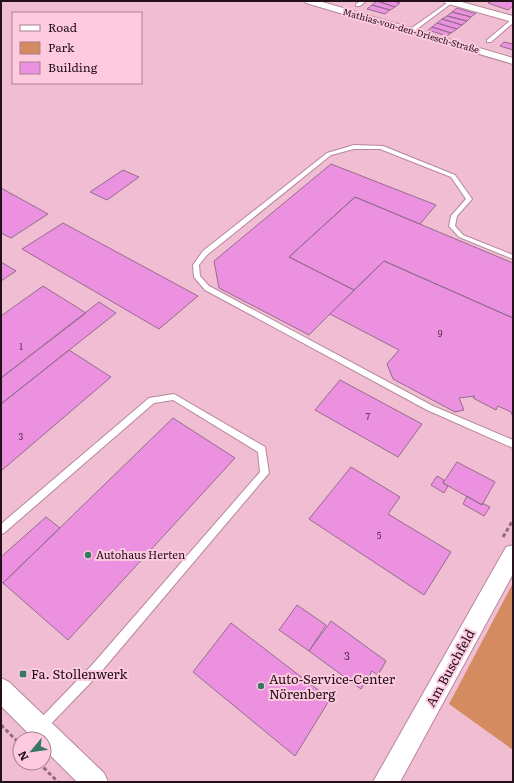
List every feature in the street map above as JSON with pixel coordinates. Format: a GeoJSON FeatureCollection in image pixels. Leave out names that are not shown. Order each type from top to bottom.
{"type":"FeatureCollection","features":[{"type":"Feature","properties":{"kind":"street","name":"Mathias-von-den-Driesch-Straße"},"geometry":{"type":"LineString","coordinates":[[309,1],[513,61]]}},
{"type":"Feature","properties":{"kind":"street"},"geometry":{"type":"LineString","coordinates":[[450,1],[513,19]]}},
{"type":"Feature","properties":{"kind":"street","name":"Am Buschfeld"},"geometry":{"type":"LineString","coordinates":[[386,782],[513,554]]}},
{"type":"Feature","properties":{"kind":"street"},"geometry":{"type":"LineString","coordinates":[[1,690],[95,782]]}},
{"type":"Feature","properties":{"kind":"lane"},"geometry":{"type":"LineString","coordinates":[[358,5],[364,1]]}},
{"type":"Feature","properties":{"kind":"lane"},"geometry":{"type":"LineString","coordinates":[[411,31],[450,1]]}},
{"type":"Feature","properties":{"kind":"lane"},"geometry":{"type":"LineString","coordinates":[[489,41],[513,19]]}},
{"type":"Feature","properties":{"kind":"lane"},"geometry":{"type":"LineString","coordinates":[[513,257],[461,236],[452,226],[454,216],[469,199],[453,176],[381,148],[354,147],[329,154],[205,253],[196,265],[197,277],[207,288],[430,408],[513,444]]}},
{"type":"Feature","properties":{"kind":"lane"},"geometry":{"type":"LineString","coordinates":[[1,530],[152,400],[174,397],[262,450],[265,472],[96,669],[40,728]]}},
{"type":"Feature","properties":{"kind":"path"},"geometry":{"type":"LineString","coordinates":[[1,725],[12,736]]}},
{"type":"Feature","properties":{"kind":"path"},"geometry":{"type":"LineString","coordinates":[[47,771],[58,782]]}},
{"type":"Feature","properties":{"kind":"green space"},"geometry":{"type":"Polygon","coordinates":[[[513,583],[513,750],[449,704],[513,583]]]}},
{"type":"Feature","properties":{"kind":"building"},"geometry":{"type":"Polygon","coordinates":[[[377,1],[393,1],[400,3],[395,7],[377,1]]]}},
{"type":"Feature","properties":{"kind":"building"},"geometry":{"type":"Polygon","coordinates":[[[377,1],[395,7],[390,10],[372,5],[377,1]]]}},
{"type":"Feature","properties":{"kind":"building"},"geometry":{"type":"Polygon","coordinates":[[[491,1],[509,1],[513,2],[513,6],[508,10],[488,3],[491,1]]]}},
{"type":"Feature","properties":{"kind":"building"},"geometry":{"type":"Polygon","coordinates":[[[372,5],[390,10],[385,14],[367,9],[372,5]]]}},
{"type":"Feature","properties":{"kind":"building"},"geometry":{"type":"Polygon","coordinates":[[[457,8],[476,13],[471,17],[452,12],[457,8]]]}},
{"type":"Feature","properties":{"kind":"building"},"geometry":{"type":"Polygon","coordinates":[[[452,12],[471,17],[467,21],[447,16],[452,12]]]}},
{"type":"Feature","properties":{"kind":"building"},"geometry":{"type":"Polygon","coordinates":[[[447,16],[467,21],[462,25],[442,19],[447,16]]]}},
{"type":"Feature","properties":{"kind":"building"},"geometry":{"type":"Polygon","coordinates":[[[442,19],[462,25],[457,29],[437,23],[442,19]]]}},
{"type":"Feature","properties":{"kind":"building"},"geometry":{"type":"Polygon","coordinates":[[[437,23],[457,29],[451,33],[432,27],[437,23]]]}},
{"type":"Feature","properties":{"kind":"building"},"geometry":{"type":"Polygon","coordinates":[[[432,27],[451,33],[447,36],[428,30],[432,27]]]}},
{"type":"Feature","properties":{"kind":"building"},"geometry":{"type":"Polygon","coordinates":[[[504,42],[513,44],[513,50],[500,46],[504,42]]]}},
{"type":"Feature","properties":{"kind":"building"},"geometry":{"type":"Polygon","coordinates":[[[331,164],[436,205],[420,224],[355,197],[289,257],[354,290],[309,335],[219,288],[214,261],[331,164]]]}},
{"type":"Feature","properties":{"kind":"building"},"geometry":{"type":"Polygon","coordinates":[[[123,170],[139,177],[107,200],[90,192],[123,170]]]}},
{"type":"Feature","properties":{"kind":"building"},"geometry":{"type":"Polygon","coordinates":[[[1,188],[48,214],[11,238],[1,233],[1,188]]]}},
{"type":"Feature","properties":{"kind":"building"},"geometry":{"type":"Polygon","coordinates":[[[355,197],[513,263],[513,318],[384,261],[354,290],[289,257],[355,197]]]}},
{"type":"Feature","properties":{"kind":"building"},"geometry":{"type":"Polygon","coordinates":[[[63,223],[198,296],[159,329],[22,249],[63,223]]]}},
{"type":"Feature","properties":{"kind":"building"},"geometry":{"type":"Polygon","coordinates":[[[384,261],[513,318],[513,417],[511,412],[498,406],[496,410],[473,398],[475,396],[459,398],[464,410],[455,412],[393,379],[387,364],[399,350],[330,314],[384,261]]]}},
{"type":"Feature","properties":{"kind":"building"},"geometry":{"type":"Polygon","coordinates":[[[1,262],[16,271],[1,281],[1,262]]]}},
{"type":"Feature","properties":{"kind":"building"},"geometry":{"type":"Polygon","coordinates":[[[43,286],[86,313],[1,378],[1,316],[43,286]]]}},
{"type":"Feature","properties":{"kind":"building"},"geometry":{"type":"Polygon","coordinates":[[[99,302],[116,313],[1,404],[1,378],[99,302]]]}},
{"type":"Feature","properties":{"kind":"building"},"geometry":{"type":"Polygon","coordinates":[[[69,350],[111,377],[1,471],[1,404],[69,350]]]}},
{"type":"Feature","properties":{"kind":"building"},"geometry":{"type":"Polygon","coordinates":[[[340,380],[422,424],[398,457],[315,410],[340,380]]]}},
{"type":"Feature","properties":{"kind":"building","name":"Autohaus Herten"},"geometry":{"type":"Polygon","coordinates":[[[173,418],[235,458],[68,640],[3,583],[173,418]]]}},
{"type":"Feature","properties":{"kind":"building"},"geometry":{"type":"Polygon","coordinates":[[[457,462],[495,482],[482,505],[443,483],[457,462]]]}},
{"type":"Feature","properties":{"kind":"building"},"geometry":{"type":"Polygon","coordinates":[[[351,467],[400,497],[388,514],[451,552],[424,595],[309,519],[351,467]]]}},
{"type":"Feature","properties":{"kind":"building"},"geometry":{"type":"Polygon","coordinates":[[[437,476],[444,480],[443,483],[448,486],[444,493],[431,485],[437,476]]]}},
{"type":"Feature","properties":{"kind":"building"},"geometry":{"type":"Polygon","coordinates":[[[467,496],[482,505],[482,503],[490,507],[484,516],[463,504],[467,496]]]}},
{"type":"Feature","properties":{"kind":"building"},"geometry":{"type":"Polygon","coordinates":[[[46,517],[60,528],[3,583],[1,581],[1,557],[46,517]]]}},
{"type":"Feature","properties":{"kind":"building"},"geometry":{"type":"Polygon","coordinates":[[[297,605],[326,625],[309,651],[279,630],[297,605]]]}},
{"type":"Feature","properties":{"kind":"building"},"geometry":{"type":"Polygon","coordinates":[[[331,621],[386,661],[378,675],[372,671],[361,689],[309,651],[331,621]]]}},
{"type":"Feature","properties":{"kind":"building","name":"Auto-Service-Center Nörenberg"},"geometry":{"type":"Polygon","coordinates":[[[231,623],[330,699],[295,756],[193,672],[231,623]]]}},
{"type":"Feature","properties":{"kind":"place","name":"Autohaus Herten"},"geometry":{"type":"Point","coordinates":[88,555]}},
{"type":"Feature","properties":{"kind":"place","name":"Fa. Stollenwerk"},"geometry":{"type":"Point","coordinates":[23,674]}},
{"type":"Feature","properties":{"kind":"place","name":"Auto-Service-Center Nörenberg"},"geometry":{"type":"Point","coordinates":[261,686]}}]}
